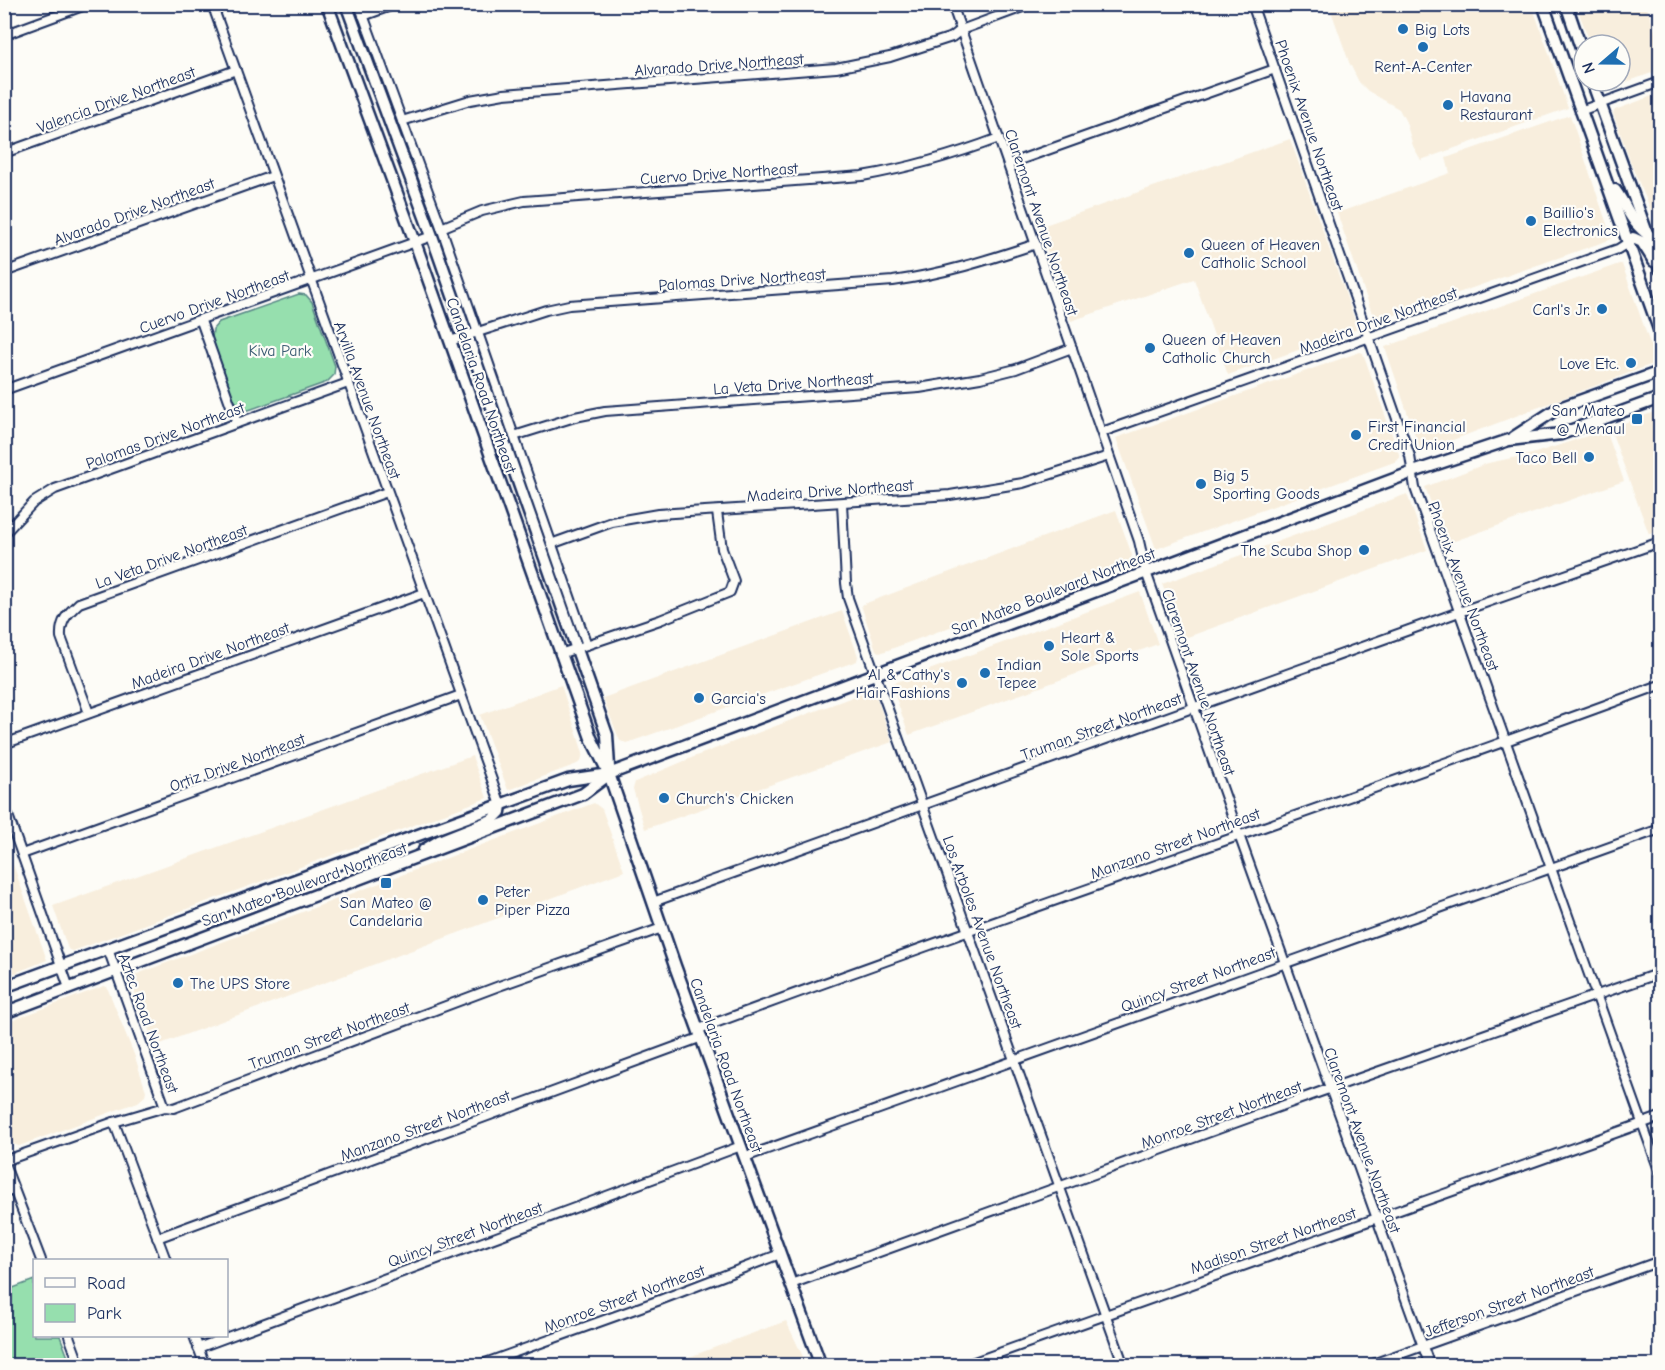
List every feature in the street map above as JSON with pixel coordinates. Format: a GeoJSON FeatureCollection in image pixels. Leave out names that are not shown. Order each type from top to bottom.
{"type":"FeatureCollection","features":[{"type":"Feature","properties":{"kind":"main road","name":"Candelaria Road Northeast"},"geometry":{"type":"LineString","coordinates":[[327,4],[416,243],[560,654],[591,738],[609,774],[662,928],[821,1365]]}},
{"type":"Feature","properties":{"kind":"main road","name":"Candelaria Road Northeast"},"geometry":{"type":"LineString","coordinates":[[346,4],[432,236],[472,333],[582,647],[607,735],[609,774]]}},
{"type":"Feature","properties":{"kind":"main road"},"geometry":{"type":"LineString","coordinates":[[1543,4],[1660,332]]}},
{"type":"Feature","properties":{"kind":"main road"},"geometry":{"type":"LineString","coordinates":[[1566,4],[1576,33]]}},
{"type":"Feature","properties":{"kind":"main road"},"geometry":{"type":"LineString","coordinates":[[1596,93],[1655,234],[1660,270]]}},
{"type":"Feature","properties":{"kind":"main road"},"geometry":{"type":"LineString","coordinates":[[1604,176],[1618,194],[1637,227],[1655,234]]}},
{"type":"Feature","properties":{"kind":"main road"},"geometry":{"type":"LineString","coordinates":[[1629,242],[1633,238],[1638,239],[1660,270]]}},
{"type":"Feature","properties":{"kind":"main road","name":"San Mateo Boulevard Northeast"},"geometry":{"type":"LineString","coordinates":[[1509,440],[1557,409],[1660,372]]}},
{"type":"Feature","properties":{"kind":"main road","name":"San Mateo Boulevard Northeast"},"geometry":{"type":"LineString","coordinates":[[4,987],[568,780],[609,774],[1413,472],[1509,440],[1562,434],[1660,398]]}},
{"type":"Feature","properties":{"kind":"main road","name":"San Mateo Boulevard Northeast"},"geometry":{"type":"LineString","coordinates":[[4,1013],[583,794],[609,774]]}},
{"type":"Feature","properties":{"kind":"main road"},"geometry":{"type":"LineString","coordinates":[[409,861],[439,841],[492,820],[500,812],[501,805]]}},
{"type":"Feature","properties":{"kind":"street"},"geometry":{"type":"LineString","coordinates":[[4,34],[88,4]]}},
{"type":"Feature","properties":{"kind":"street","name":"Arvilla Avenue Northeast"},"geometry":{"type":"LineString","coordinates":[[212,4],[501,805]]}},
{"type":"Feature","properties":{"kind":"street"},"geometry":{"type":"LineString","coordinates":[[359,4],[441,228],[472,333],[514,436],[551,544],[582,647]]}},
{"type":"Feature","properties":{"kind":"street"},"geometry":{"type":"LineString","coordinates":[[363,16],[396,4]]}},
{"type":"Feature","properties":{"kind":"street","name":"Claremont Avenue Northeast"},"geometry":{"type":"LineString","coordinates":[[952,4],[1102,432],[1143,554],[1146,572],[1430,1365]]}},
{"type":"Feature","properties":{"kind":"street","name":"Alvarado Drive Northeast"},"geometry":{"type":"LineString","coordinates":[[402,121],[470,100],[504,94],[782,74],[861,65],[952,37],[961,30],[1031,4]]}},
{"type":"Feature","properties":{"kind":"street","name":"Phoenix Avenue Northeast"},"geometry":{"type":"LineString","coordinates":[[1252,4],[1410,456],[1415,488],[1660,1173]]}},
{"type":"Feature","properties":{"kind":"street"},"geometry":{"type":"LineString","coordinates":[[1008,164],[1275,69]]}},
{"type":"Feature","properties":{"kind":"street","name":"Valencia Drive Northeast"},"geometry":{"type":"LineString","coordinates":[[4,153],[236,70]]}},
{"type":"Feature","properties":{"kind":"street"},"geometry":{"type":"LineString","coordinates":[[1580,111],[1660,82]]}},
{"type":"Feature","properties":{"kind":"street","name":"Cuervo Drive Northeast"},"geometry":{"type":"LineString","coordinates":[[441,228],[482,211],[524,201],[851,177],[886,172],[932,161],[999,138]]}},
{"type":"Feature","properties":{"kind":"street","name":"Alvarado Drive Northeast"},"geometry":{"type":"LineString","coordinates":[[4,272],[273,176]]}},
{"type":"Feature","properties":{"kind":"street","name":"Cuervo Drive Northeast"},"geometry":{"type":"LineString","coordinates":[[4,390],[432,236]]}},
{"type":"Feature","properties":{"kind":"street","name":"Madeira Drive Northeast"},"geometry":{"type":"LineString","coordinates":[[1102,432],[1609,252],[1629,242]]}},
{"type":"Feature","properties":{"kind":"street","name":"Palomas Drive Northeast"},"geometry":{"type":"LineString","coordinates":[[450,341],[546,310],[569,305],[915,278],[944,273],[1036,244]]}},
{"type":"Feature","properties":{"kind":"street"},"geometry":{"type":"LineString","coordinates":[[201,321],[237,423]]}},
{"type":"Feature","properties":{"kind":"street","name":"La Veta Drive Northeast"},"geometry":{"type":"LineString","coordinates":[[514,436],[574,417],[605,411],[944,385],[1016,369],[1072,348]]}},
{"type":"Feature","properties":{"kind":"street","name":"Palomas Drive Northeast"},"geometry":{"type":"LineString","coordinates":[[4,534],[34,502],[55,489],[348,383]]}},
{"type":"Feature","properties":{"kind":"street","name":"Madeira Drive Northeast"},"geometry":{"type":"LineString","coordinates":[[551,544],[626,519],[658,514],[717,512],[950,495],[989,489],[1023,483],[1109,456]]}},
{"type":"Feature","properties":{"kind":"street","name":"La Veta Drive Northeast"},"geometry":{"type":"LineString","coordinates":[[89,713],[61,637],[61,626],[66,615],[79,603],[387,492]]}},
{"type":"Feature","properties":{"kind":"street","name":"Los Arboles Avenue Northeast"},"geometry":{"type":"LineString","coordinates":[[842,503],[848,598],[1124,1365]]}},
{"type":"Feature","properties":{"kind":"street"},"geometry":{"type":"LineString","coordinates":[[560,654],[730,592],[734,581],[722,549],[717,512]]}},
{"type":"Feature","properties":{"kind":"street","name":"Truman Street Northeast"},"geometry":{"type":"LineString","coordinates":[[653,902],[1660,542]]}},
{"type":"Feature","properties":{"kind":"street","name":"Madeira Drive Northeast"},"geometry":{"type":"LineString","coordinates":[[4,744],[424,593]]}},
{"type":"Feature","properties":{"kind":"street","name":"Manzano Street Northeast"},"geometry":{"type":"LineString","coordinates":[[157,1238],[968,931],[1506,742],[1660,685]]}},
{"type":"Feature","properties":{"kind":"street","name":"Ortiz Drive Northeast"},"geometry":{"type":"LineString","coordinates":[[22,854],[461,695]]}},
{"type":"Feature","properties":{"kind":"street"},"geometry":{"type":"LineString","coordinates":[[4,804],[69,988]]}},
{"type":"Feature","properties":{"kind":"street","name":"Quincy Street Northeast"},"geometry":{"type":"LineString","coordinates":[[198,1348],[743,1152],[1015,1059],[1660,829]]}},
{"type":"Feature","properties":{"kind":"street","name":"Truman Street Northeast"},"geometry":{"type":"LineString","coordinates":[[4,1162],[114,1122],[165,1107],[174,1108],[488,990],[662,928]]}},
{"type":"Feature","properties":{"kind":"street","name":"Aztec Road Northeast"},"geometry":{"type":"LineString","coordinates":[[108,949],[165,1107]]}},
{"type":"Feature","properties":{"kind":"street","name":"Monroe Street Northeast"},"geometry":{"type":"LineString","coordinates":[[791,1284],[1660,973]]}},
{"type":"Feature","properties":{"kind":"street","name":"Madison Street Northeast"},"geometry":{"type":"LineString","coordinates":[[963,1365],[1660,1117]]}},
{"type":"Feature","properties":{"kind":"street"},"geometry":{"type":"LineString","coordinates":[[114,1122],[166,1259]]}},
{"type":"Feature","properties":{"kind":"street"},"geometry":{"type":"LineString","coordinates":[[4,1162],[41,1259]]}},
{"type":"Feature","properties":{"kind":"street"},"geometry":{"type":"LineString","coordinates":[[4,1193],[14,1190]]}},
{"type":"Feature","properties":{"kind":"street","name":"Monroe Street Northeast"},"geometry":{"type":"LineString","coordinates":[[477,1365],[660,1300],[780,1254]]}},
{"type":"Feature","properties":{"kind":"street","name":"Jefferson Street Northeast"},"geometry":{"type":"LineString","coordinates":[[1366,1365],[1660,1261]]}},
{"type":"Feature","properties":{"kind":"street"},"geometry":{"type":"LineString","coordinates":[[70,1337],[80,1365]]}},
{"type":"Feature","properties":{"kind":"street"},"geometry":{"type":"LineString","coordinates":[[195,1337],[205,1365]]}},
{"type":"Feature","properties":{"kind":"shaded area"},"geometry":{"type":"Polygon","coordinates":[[[1329,5],[1532,5],[1568,108],[1421,160],[1413,146],[1406,122],[1399,109],[1368,91],[1359,82],[1349,62],[1329,5]]]}},
{"type":"Feature","properties":{"kind":"shaded area"},"geometry":{"type":"Polygon","coordinates":[[[1576,5],[1646,5],[1660,45],[1660,70],[1632,80],[1632,33],[1586,33],[1576,5]]]}},
{"type":"Feature","properties":{"kind":"shaded area"},"geometry":{"type":"Polygon","coordinates":[[[1660,93],[1660,220],[1654,217],[1633,169],[1613,113],[1615,110],[1660,93]]]}},
{"type":"Feature","properties":{"kind":"shaded area"},"geometry":{"type":"Polygon","coordinates":[[[1570,115],[1612,239],[1375,322],[1337,213],[1450,173],[1446,158],[1570,115]]]}},
{"type":"Feature","properties":{"kind":"shaded area","name":"Queen of Heaven Catholic School"},"geometry":{"type":"Polygon","coordinates":[[[1290,139],[1358,329],[1228,375],[1194,279],[1071,321],[1039,227],[1290,139]]]}},
{"type":"Feature","properties":{"kind":"shaded area"},"geometry":{"type":"Polygon","coordinates":[[[1622,264],[1653,352],[1654,361],[1650,365],[1445,443],[1420,450],[1385,347],[1622,264]]]}},
{"type":"Feature","properties":{"kind":"shaded area"},"geometry":{"type":"Polygon","coordinates":[[[1360,352],[1363,353],[1400,457],[1397,461],[1156,549],[1116,438],[1360,352]]]}},
{"type":"Feature","properties":{"kind":"shaded area"},"geometry":{"type":"Polygon","coordinates":[[[1660,410],[1660,530],[1649,534],[1610,428],[1660,410]]]}},
{"type":"Feature","properties":{"kind":"shaded area"},"geometry":{"type":"Polygon","coordinates":[[[1606,430],[1624,481],[1446,544],[1425,487],[1488,463],[1532,454],[1606,430]]]}},
{"type":"Feature","properties":{"kind":"shaded area"},"geometry":{"type":"Polygon","coordinates":[[[1407,494],[1427,550],[1182,639],[1162,584],[1407,494]]]}},
{"type":"Feature","properties":{"kind":"shaded area"},"geometry":{"type":"Polygon","coordinates":[[[1116,510],[1132,555],[1131,560],[880,653],[876,650],[861,605],[1116,510]]]}},
{"type":"Feature","properties":{"kind":"shaded area"},"geometry":{"type":"Polygon","coordinates":[[[1140,592],[1158,644],[909,735],[891,684],[1140,592]]]}},
{"type":"Feature","properties":{"kind":"shaded area"},"geometry":{"type":"Polygon","coordinates":[[[842,611],[858,656],[857,661],[627,743],[620,741],[603,698],[842,611]]]}},
{"type":"Feature","properties":{"kind":"shaded area"},"geometry":{"type":"Polygon","coordinates":[[[561,685],[583,753],[581,761],[508,790],[480,715],[561,685]]]}},
{"type":"Feature","properties":{"kind":"shaded area"},"geometry":{"type":"Polygon","coordinates":[[[874,690],[892,742],[645,829],[633,789],[635,782],[696,756],[874,690]]]}},
{"type":"Feature","properties":{"kind":"shaded area"},"geometry":{"type":"Polygon","coordinates":[[[472,756],[487,798],[73,951],[68,949],[53,906],[472,756]]]}},
{"type":"Feature","properties":{"kind":"shaded area"},"geometry":{"type":"Polygon","coordinates":[[[594,803],[602,809],[624,871],[155,1046],[129,977],[594,803]]]}},
{"type":"Feature","properties":{"kind":"shaded area"},"geometry":{"type":"Polygon","coordinates":[[[4,839],[47,960],[5,977],[4,977],[4,839]]]}},
{"type":"Feature","properties":{"kind":"shaded area"},"geometry":{"type":"Polygon","coordinates":[[[104,986],[107,987],[135,1057],[146,1091],[145,1096],[138,1102],[19,1146],[10,1143],[4,1128],[5,1023],[104,986]]]}},
{"type":"Feature","properties":{"kind":"shaded area"},"geometry":{"type":"Polygon","coordinates":[[[786,1321],[807,1365],[665,1366],[786,1321]]]}},
{"type":"Feature","properties":{"kind":"green space","name":"Kiva Park"},"geometry":{"type":"Polygon","coordinates":[[[299,294],[306,295],[312,302],[335,366],[334,375],[327,382],[244,410],[234,400],[212,338],[213,329],[219,322],[299,294]]]}},
{"type":"Feature","properties":{"kind":"green space"},"geometry":{"type":"Polygon","coordinates":[[[33,1280],[33,1337],[60,1337],[71,1365],[5,1365],[5,1291],[33,1280]]]}},
{"type":"Feature","properties":{"kind":"place","name":"Big Lots"},"geometry":{"type":"Point","coordinates":[1403,29]}},
{"type":"Feature","properties":{"kind":"place","name":"Rent-A-Center"},"geometry":{"type":"Point","coordinates":[1423,47]}},
{"type":"Feature","properties":{"kind":"place","name":"Havana Restaurant"},"geometry":{"type":"Point","coordinates":[1448,105]}},
{"type":"Feature","properties":{"kind":"place","name":"Baillio's Electronics"},"geometry":{"type":"Point","coordinates":[1531,221]}},
{"type":"Feature","properties":{"kind":"place","name":"Queen of Heaven Catholic School"},"geometry":{"type":"Point","coordinates":[1189,253]}},
{"type":"Feature","properties":{"kind":"place","name":"Carl's Jr."},"geometry":{"type":"Point","coordinates":[1602,309]}},
{"type":"Feature","properties":{"kind":"place","name":"Queen of Heaven Catholic Church"},"geometry":{"type":"Point","coordinates":[1150,348]}},
{"type":"Feature","properties":{"kind":"place","name":"Love Etc."},"geometry":{"type":"Point","coordinates":[1631,363]}},
{"type":"Feature","properties":{"kind":"place","name":"San Mateo @ Menaul"},"geometry":{"type":"Point","coordinates":[1637,419]}},
{"type":"Feature","properties":{"kind":"place","name":"First Financial Credit Union"},"geometry":{"type":"Point","coordinates":[1356,435]}},
{"type":"Feature","properties":{"kind":"place","name":"Taco Bell"},"geometry":{"type":"Point","coordinates":[1589,457]}},
{"type":"Feature","properties":{"kind":"place","name":"Big 5 Sporting Goods"},"geometry":{"type":"Point","coordinates":[1201,484]}},
{"type":"Feature","properties":{"kind":"place","name":"The Scuba Shop"},"geometry":{"type":"Point","coordinates":[1364,550]}},
{"type":"Feature","properties":{"kind":"place","name":"Heart & Sole Sports"},"geometry":{"type":"Point","coordinates":[1049,646]}},
{"type":"Feature","properties":{"kind":"place","name":"Indian Tepee"},"geometry":{"type":"Point","coordinates":[985,673]}},
{"type":"Feature","properties":{"kind":"place","name":"Al & Cathy's Hair Fashions"},"geometry":{"type":"Point","coordinates":[962,683]}},
{"type":"Feature","properties":{"kind":"place","name":"Garcia's"},"geometry":{"type":"Point","coordinates":[699,698]}},
{"type":"Feature","properties":{"kind":"place","name":"Church's Chicken"},"geometry":{"type":"Point","coordinates":[664,798]}},
{"type":"Feature","properties":{"kind":"place","name":"San Mateo @ Candelaria"},"geometry":{"type":"Point","coordinates":[386,883]}},
{"type":"Feature","properties":{"kind":"place","name":"Peter Piper Pizza"},"geometry":{"type":"Point","coordinates":[483,900]}},
{"type":"Feature","properties":{"kind":"place","name":"The UPS Store"},"geometry":{"type":"Point","coordinates":[178,983]}}]}
